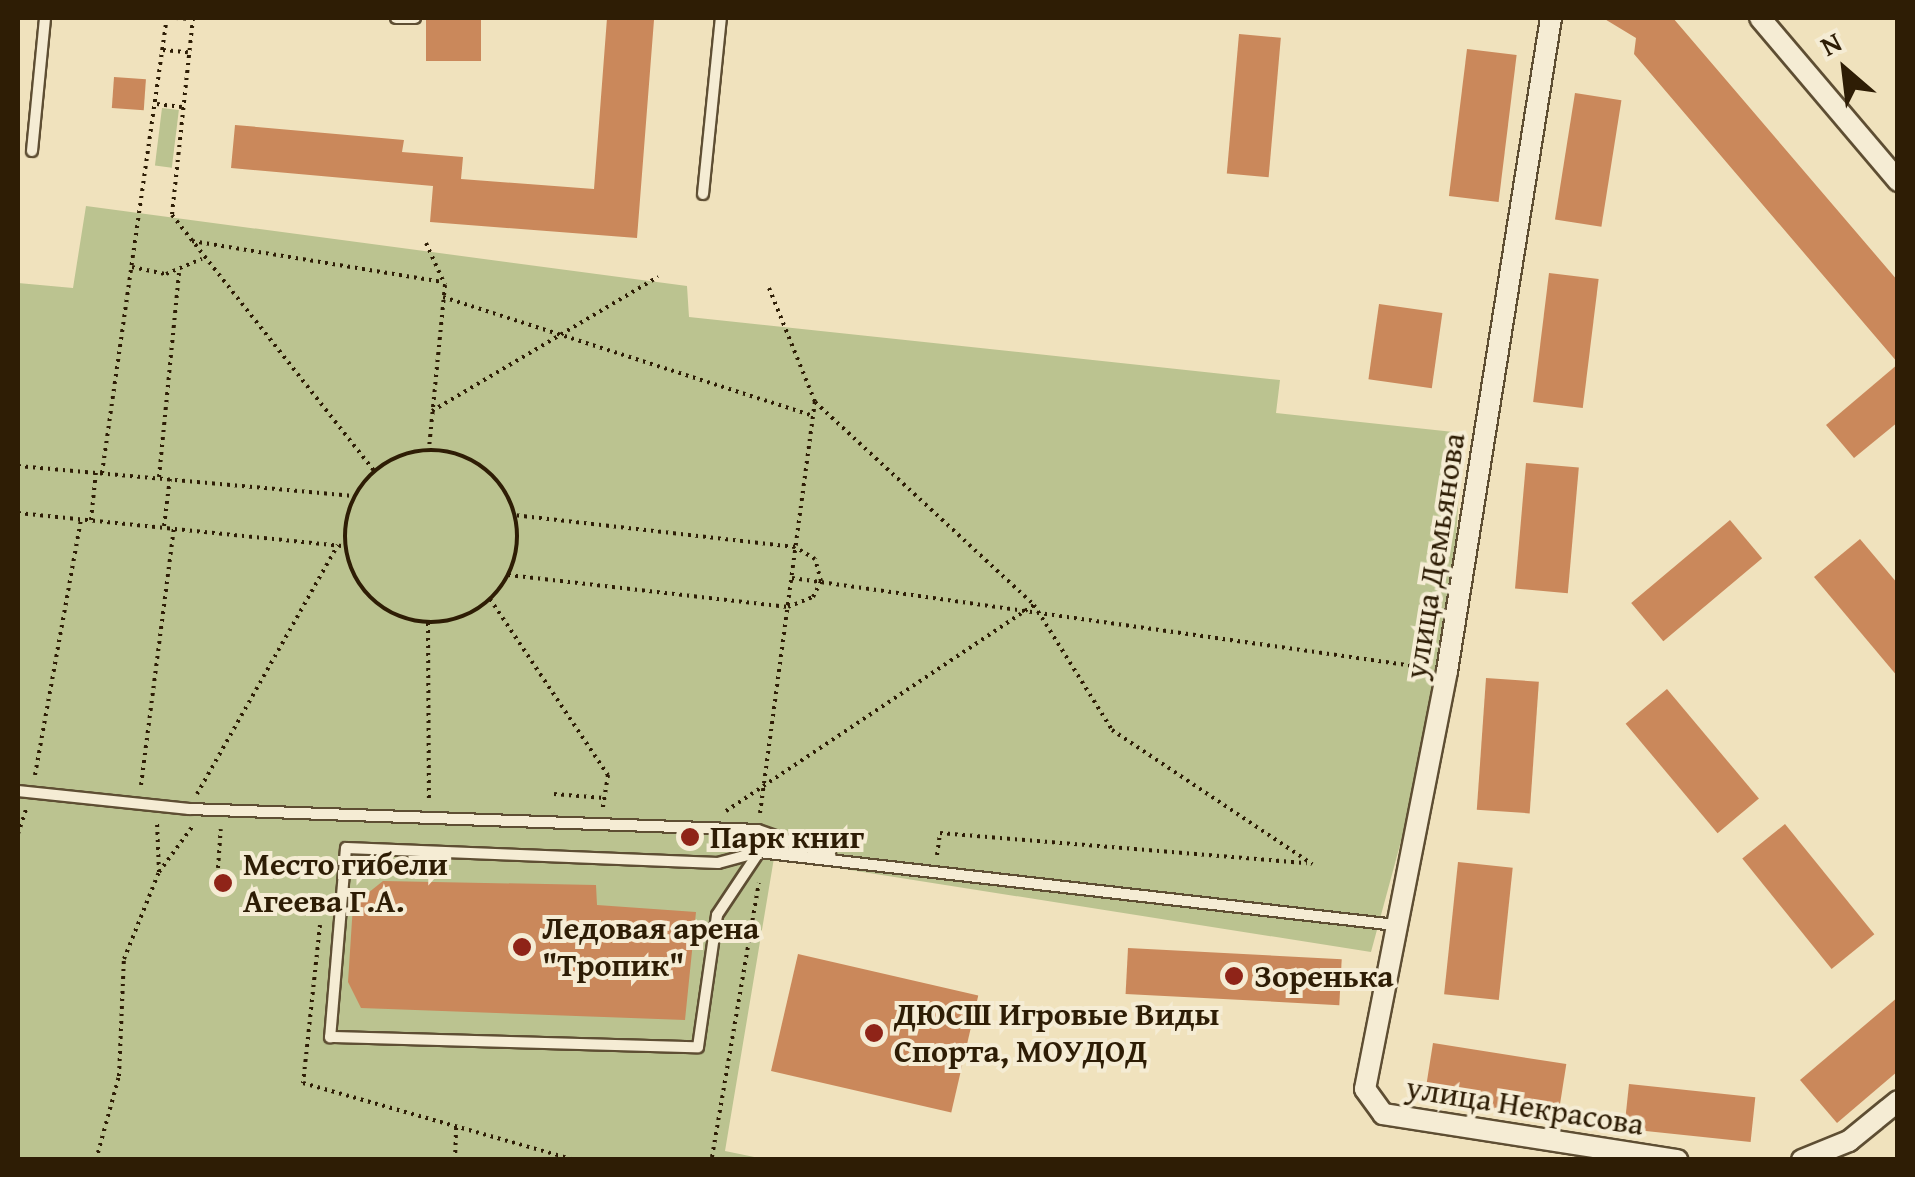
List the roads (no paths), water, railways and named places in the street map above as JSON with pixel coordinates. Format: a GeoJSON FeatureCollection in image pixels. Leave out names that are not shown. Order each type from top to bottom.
{"type":"FeatureCollection","features":[{"type":"Feature","properties":{"kind":"street","name":"улица Демьянова"},"geometry":{"type":"LineString","coordinates":[[1367,1102],[1396,925],[1447,671],[1552,18]]}},
{"type":"Feature","properties":{"kind":"street"},"geometry":{"type":"LineString","coordinates":[[1760,18],[1898,180]]}},
{"type":"Feature","properties":{"kind":"street"},"geometry":{"type":"LineString","coordinates":[[1802,1160],[1848,1141],[1898,1101]]}},
{"type":"Feature","properties":{"kind":"street","name":"улица Некрасова"},"geometry":{"type":"LineString","coordinates":[[1367,1102],[1383,1114],[1677,1160]]}},
{"type":"Feature","properties":{"kind":"lane"},"geometry":{"type":"LineString","coordinates":[[32,151],[45,18]]}},
{"type":"Feature","properties":{"kind":"lane"},"geometry":{"type":"LineString","coordinates":[[396,18],[415,18]]}},
{"type":"Feature","properties":{"kind":"lane"},"geometry":{"type":"LineString","coordinates":[[703,194],[720,18]]}},
{"type":"Feature","properties":{"kind":"lane"},"geometry":{"type":"LineString","coordinates":[[18,791],[206,810],[429,813],[758,830],[850,862]]}},
{"type":"Feature","properties":{"kind":"lane"},"geometry":{"type":"LineString","coordinates":[[762,852],[717,915],[698,1047],[330,1037],[346,848],[718,863],[762,852],[1396,925]]}},
{"type":"Feature","properties":{"kind":"place","name":"Парк книг"},"geometry":{"type":"Point","coordinates":[690,837]}},
{"type":"Feature","properties":{"kind":"place","name":"Место гибели Агеева Г.А."},"geometry":{"type":"Point","coordinates":[223,883]}},
{"type":"Feature","properties":{"kind":"place","name":"Ледовая арена \"Тропик\""},"geometry":{"type":"Point","coordinates":[522,947]}},
{"type":"Feature","properties":{"kind":"place","name":"Зоренька"},"geometry":{"type":"Point","coordinates":[1234,976]}},
{"type":"Feature","properties":{"kind":"place","name":"ДЮСШ Игровые Виды Спорта, МОУДОД"},"geometry":{"type":"Point","coordinates":[874,1033]}}]}
